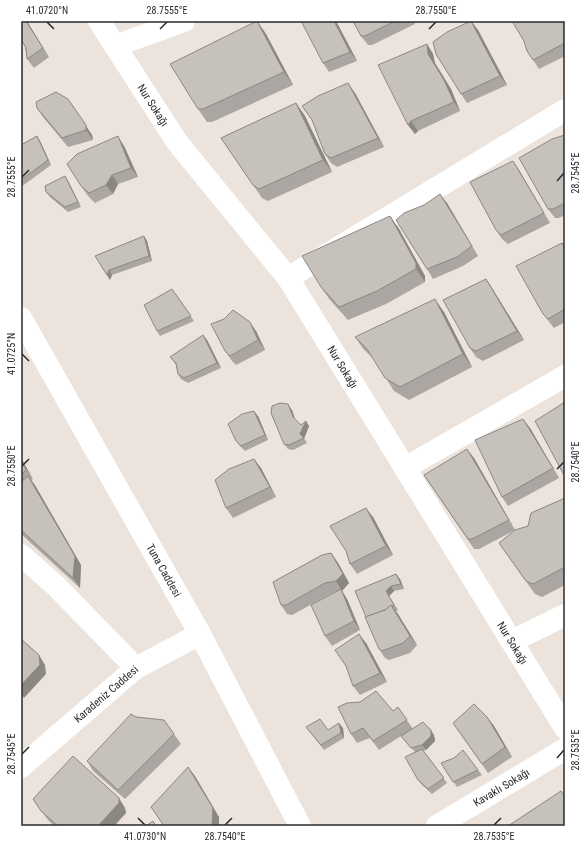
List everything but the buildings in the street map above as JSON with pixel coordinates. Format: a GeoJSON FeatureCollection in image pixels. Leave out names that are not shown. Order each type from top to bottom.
{"type":"FeatureCollection","features":[{"type":"Feature","properties":{"kind":"street","name":"Nur Sokağı"},"geometry":{"type":"LineString","coordinates":[[99,21],[177,142],[288,278],[565,728]]}},
{"type":"Feature","properties":{"kind":"street"},"geometry":{"type":"LineString","coordinates":[[115,46],[184,21]]}},
{"type":"Feature","properties":{"kind":"street"},"geometry":{"type":"LineString","coordinates":[[288,278],[565,110]]}},
{"type":"Feature","properties":{"kind":"street","name":"Tuna Caddesi"},"geometry":{"type":"LineString","coordinates":[[21,318],[200,634],[296,824]]}},
{"type":"Feature","properties":{"kind":"street"},"geometry":{"type":"LineString","coordinates":[[405,468],[565,376]]}},
{"type":"Feature","properties":{"kind":"street"},"geometry":{"type":"LineString","coordinates":[[21,555],[56,586],[136,668]]}},
{"type":"Feature","properties":{"kind":"street"},"geometry":{"type":"LineString","coordinates":[[512,641],[565,615]]}},
{"type":"Feature","properties":{"kind":"street","name":"Karadeniz Caddesi"},"geometry":{"type":"LineString","coordinates":[[21,766],[136,668],[200,634]]}},
{"type":"Feature","properties":{"kind":"street","name":"Kavaklı Sokağı"},"geometry":{"type":"LineString","coordinates":[[437,826],[565,749]]}}]}
